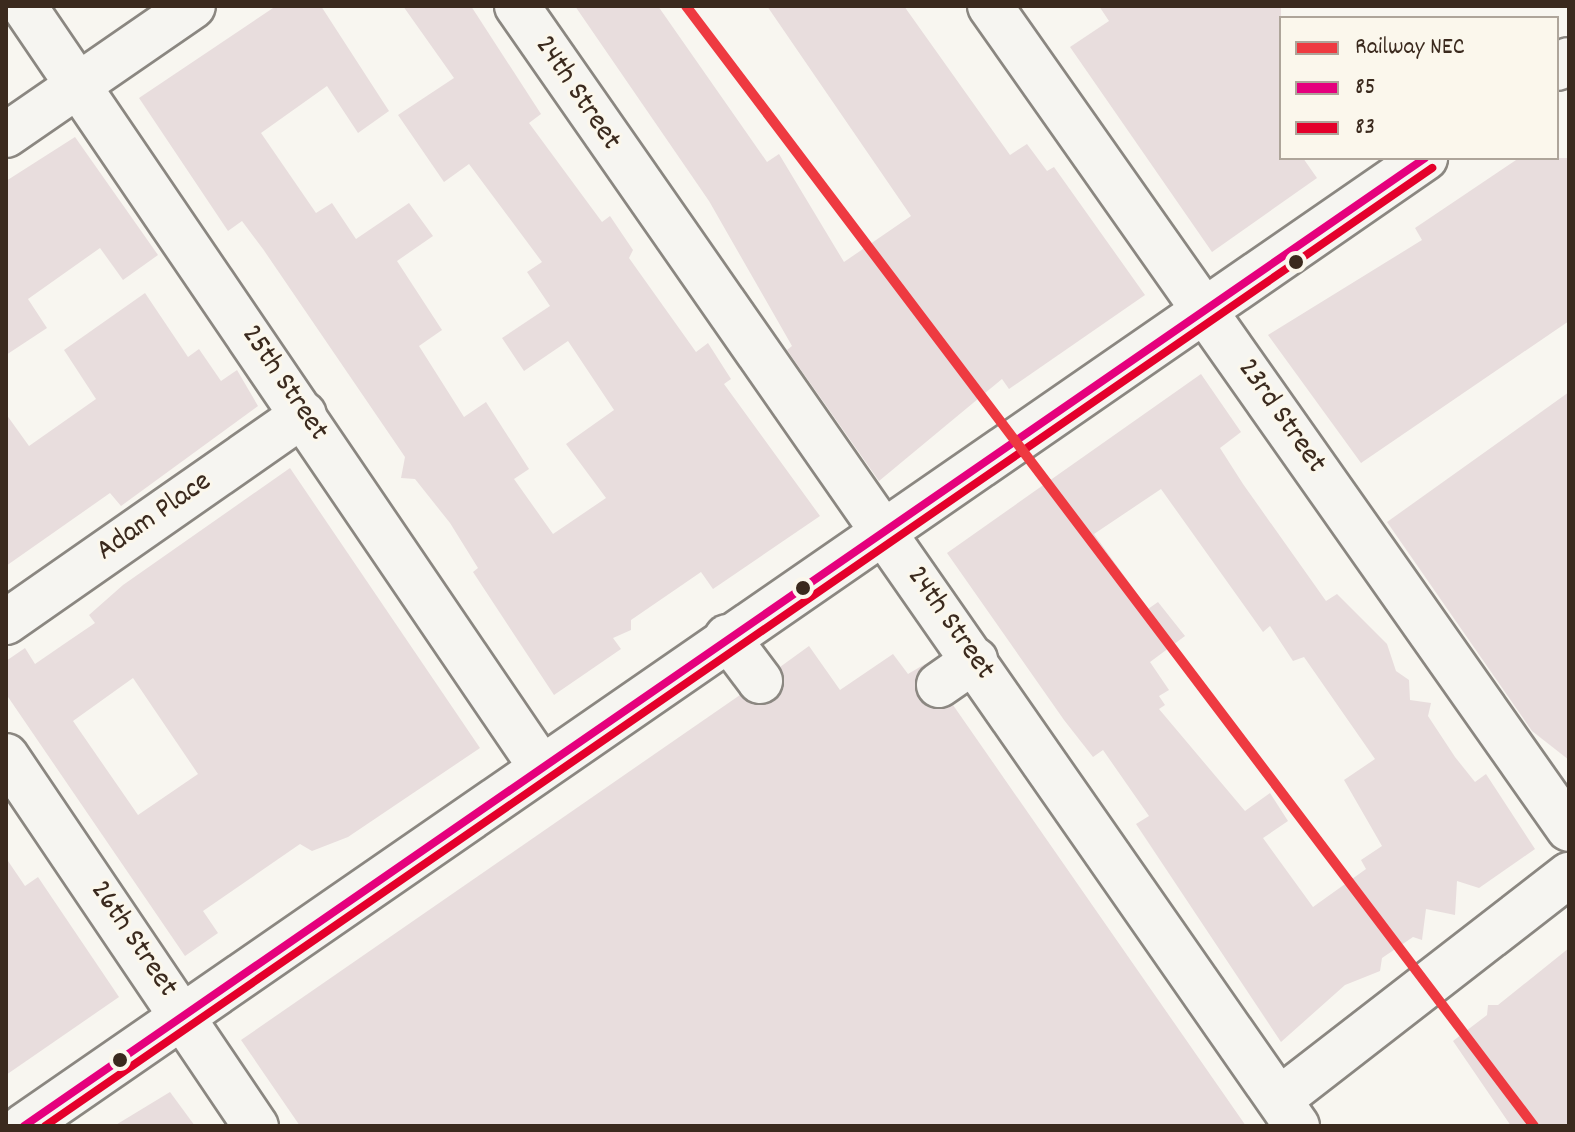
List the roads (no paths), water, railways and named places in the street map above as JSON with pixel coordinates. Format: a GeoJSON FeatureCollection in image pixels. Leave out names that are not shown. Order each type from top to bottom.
{"type":"FeatureCollection","features":[{"type":"Feature","properties":{"kind":"street","name":"25th Street"},"geometry":{"type":"LineString","coordinates":[[24,6],[539,764]]}},
{"type":"Feature","properties":{"kind":"street"},"geometry":{"type":"LineString","coordinates":[[6,135],[193,6]]}},
{"type":"Feature","properties":{"kind":"street","name":"24th Street"},"geometry":{"type":"LineString","coordinates":[[517,6],[1288,1112]]}},
{"type":"Feature","properties":{"kind":"street","name":"23rd Street"},"geometry":{"type":"LineString","coordinates":[[990,6],[1569,829]]}},
{"type":"Feature","properties":{"kind":"street"},"geometry":{"type":"LineString","coordinates":[[24,1126],[539,764],[1422,160]]}},
{"type":"Feature","properties":{"kind":"street","name":"Adam Place"},"geometry":{"type":"LineString","coordinates":[[6,622],[304,414]]}},
{"type":"Feature","properties":{"kind":"street"},"geometry":{"type":"LineString","coordinates":[[727,637],[760,681]]}},
{"type":"Feature","properties":{"kind":"street"},"geometry":{"type":"LineString","coordinates":[[939,685],[975,660]]}},
{"type":"Feature","properties":{"kind":"street","name":"26th Street"},"geometry":{"type":"LineString","coordinates":[[6,756],[256,1126]]}},
{"type":"Feature","properties":{"kind":"street"},"geometry":{"type":"LineString","coordinates":[[1288,1112],[1569,875]]}},
{"type":"Feature","properties":{"kind":"rail line","name":"NEC"},"geometry":{"type":"LineString","coordinates":[[686,6],[1534,1126]]}}]}
